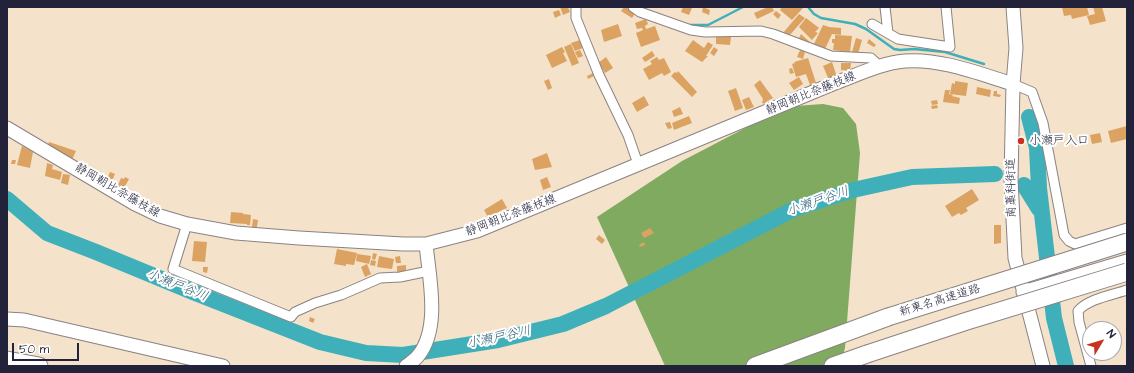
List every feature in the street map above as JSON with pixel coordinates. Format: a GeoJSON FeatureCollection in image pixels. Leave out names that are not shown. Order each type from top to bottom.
{"type":"FeatureCollection","features":[{"type":"Feature","properties":{"kind":"highway","name":"新東名高速道路"},"geometry":{"type":"LineString","coordinates":[[755,366],[800,348],[888,317],[1127,242]]}},
{"type":"Feature","properties":{"kind":"highway"},"geometry":{"type":"LineString","coordinates":[[833,366],[967,321],[1127,272]]}},
{"type":"Feature","properties":{"kind":"highway"},"geometry":{"type":"LineString","coordinates":[[746,366],[800,348]]}},
{"type":"Feature","properties":{"kind":"highway"},"geometry":{"type":"LineString","coordinates":[[7,360],[39,366]]}},
{"type":"Feature","properties":{"kind":"main road","name":"南藁科街道"},"geometry":{"type":"LineString","coordinates":[[1013,7],[1016,48],[1013,84],[1011,180],[1014,258],[1043,366]]}},
{"type":"Feature","properties":{"kind":"main road","name":"静岡朝比奈藤枝線"},"geometry":{"type":"LineString","coordinates":[[7,128],[135,204],[160,216],[187,224],[236,233],[299,238],[426,244],[477,231],[835,83],[880,66],[904,61],[932,61],[1013,84]]}},
{"type":"Feature","properties":{"kind":"main road"},"geometry":{"type":"LineString","coordinates":[[406,366],[417,358],[424,349],[432,316],[426,244]]}},
{"type":"Feature","properties":{"kind":"main road"},"geometry":{"type":"LineString","coordinates":[[1023,292],[1127,261]]}},
{"type":"Feature","properties":{"kind":"main road"},"geometry":{"type":"LineString","coordinates":[[7,319],[24,320],[223,366]]}},
{"type":"Feature","properties":{"kind":"street"},"geometry":{"type":"LineString","coordinates":[[576,7],[576,18],[599,75],[628,135],[638,164]]}},
{"type":"Feature","properties":{"kind":"street"},"geometry":{"type":"LineString","coordinates":[[633,7],[640,12],[690,30],[705,32],[761,31],[773,34],[831,56],[871,58],[880,66]]}},
{"type":"Feature","properties":{"kind":"street"},"geometry":{"type":"LineString","coordinates":[[885,7],[888,33]]}},
{"type":"Feature","properties":{"kind":"street"},"geometry":{"type":"LineString","coordinates":[[872,24],[898,39],[950,47],[946,7]]}},
{"type":"Feature","properties":{"kind":"street"},"geometry":{"type":"LineString","coordinates":[[1013,84],[1032,92],[1043,124],[1064,235],[1069,241],[1075,244],[1127,228]]}},
{"type":"Feature","properties":{"kind":"street"},"geometry":{"type":"LineString","coordinates":[[187,224],[173,269],[291,317],[295,312],[315,303],[340,295],[380,278],[400,277],[428,271]]}},
{"type":"Feature","properties":{"kind":"street"},"geometry":{"type":"LineString","coordinates":[[1090,366],[1079,322],[1078,311],[1087,304],[1127,290]]}},
{"type":"Feature","properties":{"kind":"green space"},"geometry":{"type":"Polygon","coordinates":[[[823,104],[843,108],[856,124],[860,153],[845,348],[840,366],[665,366],[597,217],[682,161],[774,113],[795,106],[823,104]]]}},
{"type":"Feature","properties":{"kind":"building"},"geometry":{"type":"Polygon","coordinates":[[[560,7],[568,7],[570,12],[563,15],[560,7]]]}},
{"type":"Feature","properties":{"kind":"building"},"geometry":{"type":"Polygon","coordinates":[[[624,7],[628,7],[636,12],[632,18],[621,11],[624,7]]]}},
{"type":"Feature","properties":{"kind":"building"},"geometry":{"type":"Polygon","coordinates":[[[683,7],[692,8],[689,15],[681,12],[683,7]]]}},
{"type":"Feature","properties":{"kind":"building"},"geometry":{"type":"Polygon","coordinates":[[[703,7],[710,10],[709,15],[702,12],[703,7]]]}},
{"type":"Feature","properties":{"kind":"building"},"geometry":{"type":"Polygon","coordinates":[[[768,7],[772,7],[774,11],[757,19],[754,13],[768,7]]]}},
{"type":"Feature","properties":{"kind":"building"},"geometry":{"type":"Polygon","coordinates":[[[782,7],[803,8],[792,20],[780,10],[782,7]]]}},
{"type":"Feature","properties":{"kind":"building"},"geometry":{"type":"Polygon","coordinates":[[[1062,7],[1087,7],[1089,15],[1072,19],[1071,15],[1064,16],[1062,7]]]}},
{"type":"Feature","properties":{"kind":"building"},"geometry":{"type":"Polygon","coordinates":[[[1093,7],[1102,7],[1106,21],[1090,25],[1087,16],[1095,14],[1093,7]]]}},
{"type":"Feature","properties":{"kind":"building"},"geometry":{"type":"Polygon","coordinates":[[[559,10],[561,15],[555,18],[553,12],[559,10]]]}},
{"type":"Feature","properties":{"kind":"building"},"geometry":{"type":"Polygon","coordinates":[[[776,11],[781,15],[778,19],[773,14],[776,11]]]}},
{"type":"Feature","properties":{"kind":"building"},"geometry":{"type":"Polygon","coordinates":[[[799,14],[805,18],[788,37],[783,33],[799,14]]]}},
{"type":"Feature","properties":{"kind":"building"},"geometry":{"type":"Polygon","coordinates":[[[806,18],[819,28],[815,32],[818,33],[812,40],[799,27],[806,18]]]}},
{"type":"Feature","properties":{"kind":"building"},"geometry":{"type":"Polygon","coordinates":[[[646,19],[648,24],[645,26],[646,29],[655,26],[660,40],[641,47],[636,33],[643,30],[642,28],[637,29],[635,23],[646,19]]]}},
{"type":"Feature","properties":{"kind":"building"},"geometry":{"type":"Polygon","coordinates":[[[618,24],[622,36],[604,42],[601,30],[618,24]]]}},
{"type":"Feature","properties":{"kind":"building"},"geometry":{"type":"Polygon","coordinates":[[[823,25],[841,28],[841,35],[832,34],[825,49],[814,44],[823,25]]]}},
{"type":"Feature","properties":{"kind":"building"},"geometry":{"type":"Polygon","coordinates":[[[801,34],[811,43],[809,47],[797,42],[801,34]]]}},
{"type":"Feature","properties":{"kind":"building"},"geometry":{"type":"Polygon","coordinates":[[[835,35],[852,36],[850,52],[833,50],[834,43],[832,43],[832,39],[835,39],[835,35]]]}},
{"type":"Feature","properties":{"kind":"building"},"geometry":{"type":"Polygon","coordinates":[[[716,37],[731,37],[730,45],[716,44],[716,37]]]}},
{"type":"Feature","properties":{"kind":"building"},"geometry":{"type":"Polygon","coordinates":[[[856,38],[862,40],[858,54],[852,52],[856,38]]]}},
{"type":"Feature","properties":{"kind":"building"},"geometry":{"type":"Polygon","coordinates":[[[869,39],[876,45],[874,47],[867,43],[869,39]]]}},
{"type":"Feature","properties":{"kind":"building"},"geometry":{"type":"Polygon","coordinates":[[[580,40],[583,48],[575,51],[571,43],[580,40]]]}},
{"type":"Feature","properties":{"kind":"building"},"geometry":{"type":"Polygon","coordinates":[[[693,40],[704,48],[708,42],[713,45],[706,56],[708,56],[702,62],[685,51],[693,40]]]}},
{"type":"Feature","properties":{"kind":"building"},"geometry":{"type":"Polygon","coordinates":[[[571,44],[579,63],[572,66],[564,47],[571,44]]]}},
{"type":"Feature","properties":{"kind":"building"},"geometry":{"type":"Polygon","coordinates":[[[562,47],[567,61],[552,68],[546,55],[562,47]]]}},
{"type":"Feature","properties":{"kind":"building"},"geometry":{"type":"Polygon","coordinates":[[[714,47],[718,50],[714,56],[710,53],[714,47]]]}},
{"type":"Feature","properties":{"kind":"building"},"geometry":{"type":"Polygon","coordinates":[[[580,50],[583,56],[578,58],[575,52],[580,50]]]}},
{"type":"Feature","properties":{"kind":"building"},"geometry":{"type":"Polygon","coordinates":[[[800,50],[805,52],[803,59],[797,57],[800,50]]]}},
{"type":"Feature","properties":{"kind":"building"},"geometry":{"type":"Polygon","coordinates":[[[652,51],[655,56],[645,62],[642,58],[652,51]]]}},
{"type":"Feature","properties":{"kind":"building"},"geometry":{"type":"Polygon","coordinates":[[[606,57],[613,68],[605,73],[598,63],[606,57]]]}},
{"type":"Feature","properties":{"kind":"building"},"geometry":{"type":"Polygon","coordinates":[[[657,57],[659,60],[664,58],[671,72],[664,76],[662,73],[649,80],[643,69],[652,64],[650,61],[657,57]]]}},
{"type":"Feature","properties":{"kind":"building"},"geometry":{"type":"Polygon","coordinates":[[[808,58],[817,86],[811,88],[806,74],[796,77],[792,64],[808,58]]]}},
{"type":"Feature","properties":{"kind":"building"},"geometry":{"type":"Polygon","coordinates":[[[832,62],[837,77],[829,80],[823,66],[832,62]]]}},
{"type":"Feature","properties":{"kind":"building"},"geometry":{"type":"Polygon","coordinates":[[[841,63],[851,63],[850,71],[841,70],[841,63]]]}},
{"type":"Feature","properties":{"kind":"building"},"geometry":{"type":"Polygon","coordinates":[[[792,68],[794,73],[790,74],[789,69],[792,68]]]}},
{"type":"Feature","properties":{"kind":"building"},"geometry":{"type":"Polygon","coordinates":[[[678,71],[697,92],[692,97],[671,76],[678,71]]]}},
{"type":"Feature","properties":{"kind":"building"},"geometry":{"type":"Polygon","coordinates":[[[593,73],[594,76],[588,79],[587,76],[593,73]]]}},
{"type":"Feature","properties":{"kind":"building"},"geometry":{"type":"Polygon","coordinates":[[[799,77],[803,84],[794,90],[789,83],[799,77]]]}},
{"type":"Feature","properties":{"kind":"building"},"geometry":{"type":"Polygon","coordinates":[[[549,79],[552,88],[548,90],[544,81],[549,79]]]}},
{"type":"Feature","properties":{"kind":"building"},"geometry":{"type":"Polygon","coordinates":[[[760,80],[773,98],[766,102],[766,104],[762,103],[763,99],[754,85],[760,80]]]}},
{"type":"Feature","properties":{"kind":"building"},"geometry":{"type":"Polygon","coordinates":[[[955,81],[968,83],[966,96],[950,94],[952,83],[955,84],[955,81]]]}},
{"type":"Feature","properties":{"kind":"building"},"geometry":{"type":"Polygon","coordinates":[[[977,87],[991,90],[990,97],[976,94],[977,87]]]}},
{"type":"Feature","properties":{"kind":"building"},"geometry":{"type":"Polygon","coordinates":[[[736,88],[743,108],[735,111],[728,91],[736,88]]]}},
{"type":"Feature","properties":{"kind":"building"},"geometry":{"type":"Polygon","coordinates":[[[945,90],[950,90],[949,94],[960,98],[959,104],[943,102],[945,90]]]}},
{"type":"Feature","properties":{"kind":"building"},"geometry":{"type":"Polygon","coordinates":[[[994,91],[997,91],[997,94],[1001,95],[1000,97],[993,96],[994,91]]]}},
{"type":"Feature","properties":{"kind":"building"},"geometry":{"type":"Polygon","coordinates":[[[644,96],[649,105],[637,112],[632,103],[644,96]]]}},
{"type":"Feature","properties":{"kind":"building"},"geometry":{"type":"Polygon","coordinates":[[[749,97],[754,107],[746,110],[742,100],[749,97]]]}},
{"type":"Feature","properties":{"kind":"building"},"geometry":{"type":"Polygon","coordinates":[[[937,100],[938,104],[932,105],[931,101],[937,100]]]}},
{"type":"Feature","properties":{"kind":"building"},"geometry":{"type":"Polygon","coordinates":[[[937,105],[938,108],[932,109],[931,106],[937,105]]]}},
{"type":"Feature","properties":{"kind":"building"},"geometry":{"type":"Polygon","coordinates":[[[680,107],[683,114],[674,117],[672,111],[680,107]]]}},
{"type":"Feature","properties":{"kind":"building"},"geometry":{"type":"Polygon","coordinates":[[[689,116],[692,123],[674,130],[672,123],[689,116]]]}},
{"type":"Feature","properties":{"kind":"building"},"geometry":{"type":"Polygon","coordinates":[[[670,122],[672,128],[668,129],[665,123],[670,122]]]}},
{"type":"Feature","properties":{"kind":"building"},"geometry":{"type":"Polygon","coordinates":[[[1127,126],[1127,139],[1111,143],[1108,131],[1127,126]]]}},
{"type":"Feature","properties":{"kind":"building"},"geometry":{"type":"Polygon","coordinates":[[[1100,133],[1102,142],[1092,144],[1090,135],[1100,133]]]}},
{"type":"Feature","properties":{"kind":"building"},"geometry":{"type":"Polygon","coordinates":[[[49,142],[76,151],[72,160],[47,147],[49,142]]]}},
{"type":"Feature","properties":{"kind":"building"},"geometry":{"type":"Polygon","coordinates":[[[22,146],[33,152],[30,168],[17,165],[22,146]]]}},
{"type":"Feature","properties":{"kind":"building"},"geometry":{"type":"Polygon","coordinates":[[[547,153],[552,167],[535,170],[532,159],[547,153]]]}},
{"type":"Feature","properties":{"kind":"building"},"geometry":{"type":"Polygon","coordinates":[[[12,160],[16,160],[15,164],[11,164],[12,160]]]}},
{"type":"Feature","properties":{"kind":"building"},"geometry":{"type":"Polygon","coordinates":[[[47,163],[53,165],[52,169],[62,172],[60,180],[45,176],[47,163]]]}},
{"type":"Feature","properties":{"kind":"building"},"geometry":{"type":"Polygon","coordinates":[[[110,172],[115,174],[112,181],[107,179],[110,172]]]}},
{"type":"Feature","properties":{"kind":"building"},"geometry":{"type":"Polygon","coordinates":[[[63,174],[70,175],[68,185],[61,183],[63,174]]]}},
{"type":"Feature","properties":{"kind":"building"},"geometry":{"type":"Polygon","coordinates":[[[125,177],[129,179],[124,188],[118,185],[121,178],[124,179],[125,177]]]}},
{"type":"Feature","properties":{"kind":"building"},"geometry":{"type":"Polygon","coordinates":[[[547,177],[551,187],[543,190],[540,180],[547,177]]]}},
{"type":"Feature","properties":{"kind":"building"},"geometry":{"type":"Polygon","coordinates":[[[972,189],[979,200],[966,208],[968,211],[961,215],[959,213],[952,217],[945,206],[972,189]]]}},
{"type":"Feature","properties":{"kind":"building"},"geometry":{"type":"Polygon","coordinates":[[[502,199],[507,208],[488,217],[484,210],[502,199]]]}},
{"type":"Feature","properties":{"kind":"building"},"geometry":{"type":"Polygon","coordinates":[[[231,212],[251,215],[250,225],[230,223],[231,212]]]}},
{"type":"Feature","properties":{"kind":"building"},"geometry":{"type":"Polygon","coordinates":[[[253,219],[258,220],[257,227],[252,227],[253,219]]]}},
{"type":"Feature","properties":{"kind":"building"},"geometry":{"type":"Polygon","coordinates":[[[994,225],[1001,225],[1001,243],[994,244],[994,225]]]}},
{"type":"Feature","properties":{"kind":"building"},"geometry":{"type":"Polygon","coordinates":[[[650,228],[654,233],[644,238],[641,233],[650,228]]]}},
{"type":"Feature","properties":{"kind":"building"},"geometry":{"type":"Polygon","coordinates":[[[599,235],[605,240],[602,244],[596,239],[599,235]]]}},
{"type":"Feature","properties":{"kind":"building"},"geometry":{"type":"Polygon","coordinates":[[[194,241],[207,242],[205,262],[192,261],[194,241]]]}},
{"type":"Feature","properties":{"kind":"building"},"geometry":{"type":"Polygon","coordinates":[[[644,242],[645,245],[640,247],[639,245],[644,242]]]}},
{"type":"Feature","properties":{"kind":"building"},"geometry":{"type":"Polygon","coordinates":[[[337,249],[357,253],[354,265],[346,264],[346,266],[334,264],[337,249]]]}},
{"type":"Feature","properties":{"kind":"building"},"geometry":{"type":"Polygon","coordinates":[[[373,253],[377,254],[375,260],[372,259],[373,253]]]}},
{"type":"Feature","properties":{"kind":"building"},"geometry":{"type":"Polygon","coordinates":[[[357,254],[371,256],[369,264],[356,261],[357,254]]]}},
{"type":"Feature","properties":{"kind":"building"},"geometry":{"type":"Polygon","coordinates":[[[379,256],[394,259],[392,269],[377,267],[379,256]]]}},
{"type":"Feature","properties":{"kind":"building"},"geometry":{"type":"Polygon","coordinates":[[[400,256],[401,263],[396,263],[395,257],[400,256]]]}},
{"type":"Feature","properties":{"kind":"building"},"geometry":{"type":"Polygon","coordinates":[[[371,260],[376,261],[375,266],[370,265],[371,260]]]}},
{"type":"Feature","properties":{"kind":"building"},"geometry":{"type":"Polygon","coordinates":[[[367,264],[371,274],[365,277],[361,267],[367,264]]]}},
{"type":"Feature","properties":{"kind":"building"},"geometry":{"type":"Polygon","coordinates":[[[406,265],[406,271],[397,272],[397,266],[406,265]]]}},
{"type":"Feature","properties":{"kind":"building"},"geometry":{"type":"Polygon","coordinates":[[[203,267],[208,267],[207,273],[203,272],[203,267]]]}},
{"type":"Feature","properties":{"kind":"building"},"geometry":{"type":"Polygon","coordinates":[[[310,317],[315,319],[313,323],[309,321],[310,317]]]}},
{"type":"Feature","properties":{"kind":"waterway"},"geometry":{"type":"LineString","coordinates":[[641,7],[649,11]]}},
{"type":"Feature","properties":{"kind":"waterway"},"geometry":{"type":"LineString","coordinates":[[690,25],[708,25],[743,7]]}},
{"type":"Feature","properties":{"kind":"waterway"},"geometry":{"type":"LineString","coordinates":[[808,7],[814,14],[821,18],[855,24],[866,29],[894,49],[945,52],[984,64]]}},
{"type":"Feature","properties":{"kind":"waterway","name":"小瀬戸谷川"},"geometry":{"type":"LineString","coordinates":[[1029,117],[1037,148],[1039,188],[1054,318],[1066,366]]}},
{"type":"Feature","properties":{"kind":"waterway","name":"小瀬戸谷川"},"geometry":{"type":"LineString","coordinates":[[7,199],[47,233],[193,292],[320,342],[366,353],[403,355],[498,340],[563,324],[606,306],[794,209],[853,190],[912,177],[995,174]]}},
{"type":"Feature","properties":{"kind":"waterway","name":"小瀬戸谷川"},"geometry":{"type":"LineString","coordinates":[[1024,185],[1039,209]]}},
{"type":"Feature","properties":{"kind":"place","name":"小瀬戸入口"},"geometry":{"type":"Point","coordinates":[1021,141]}}]}
